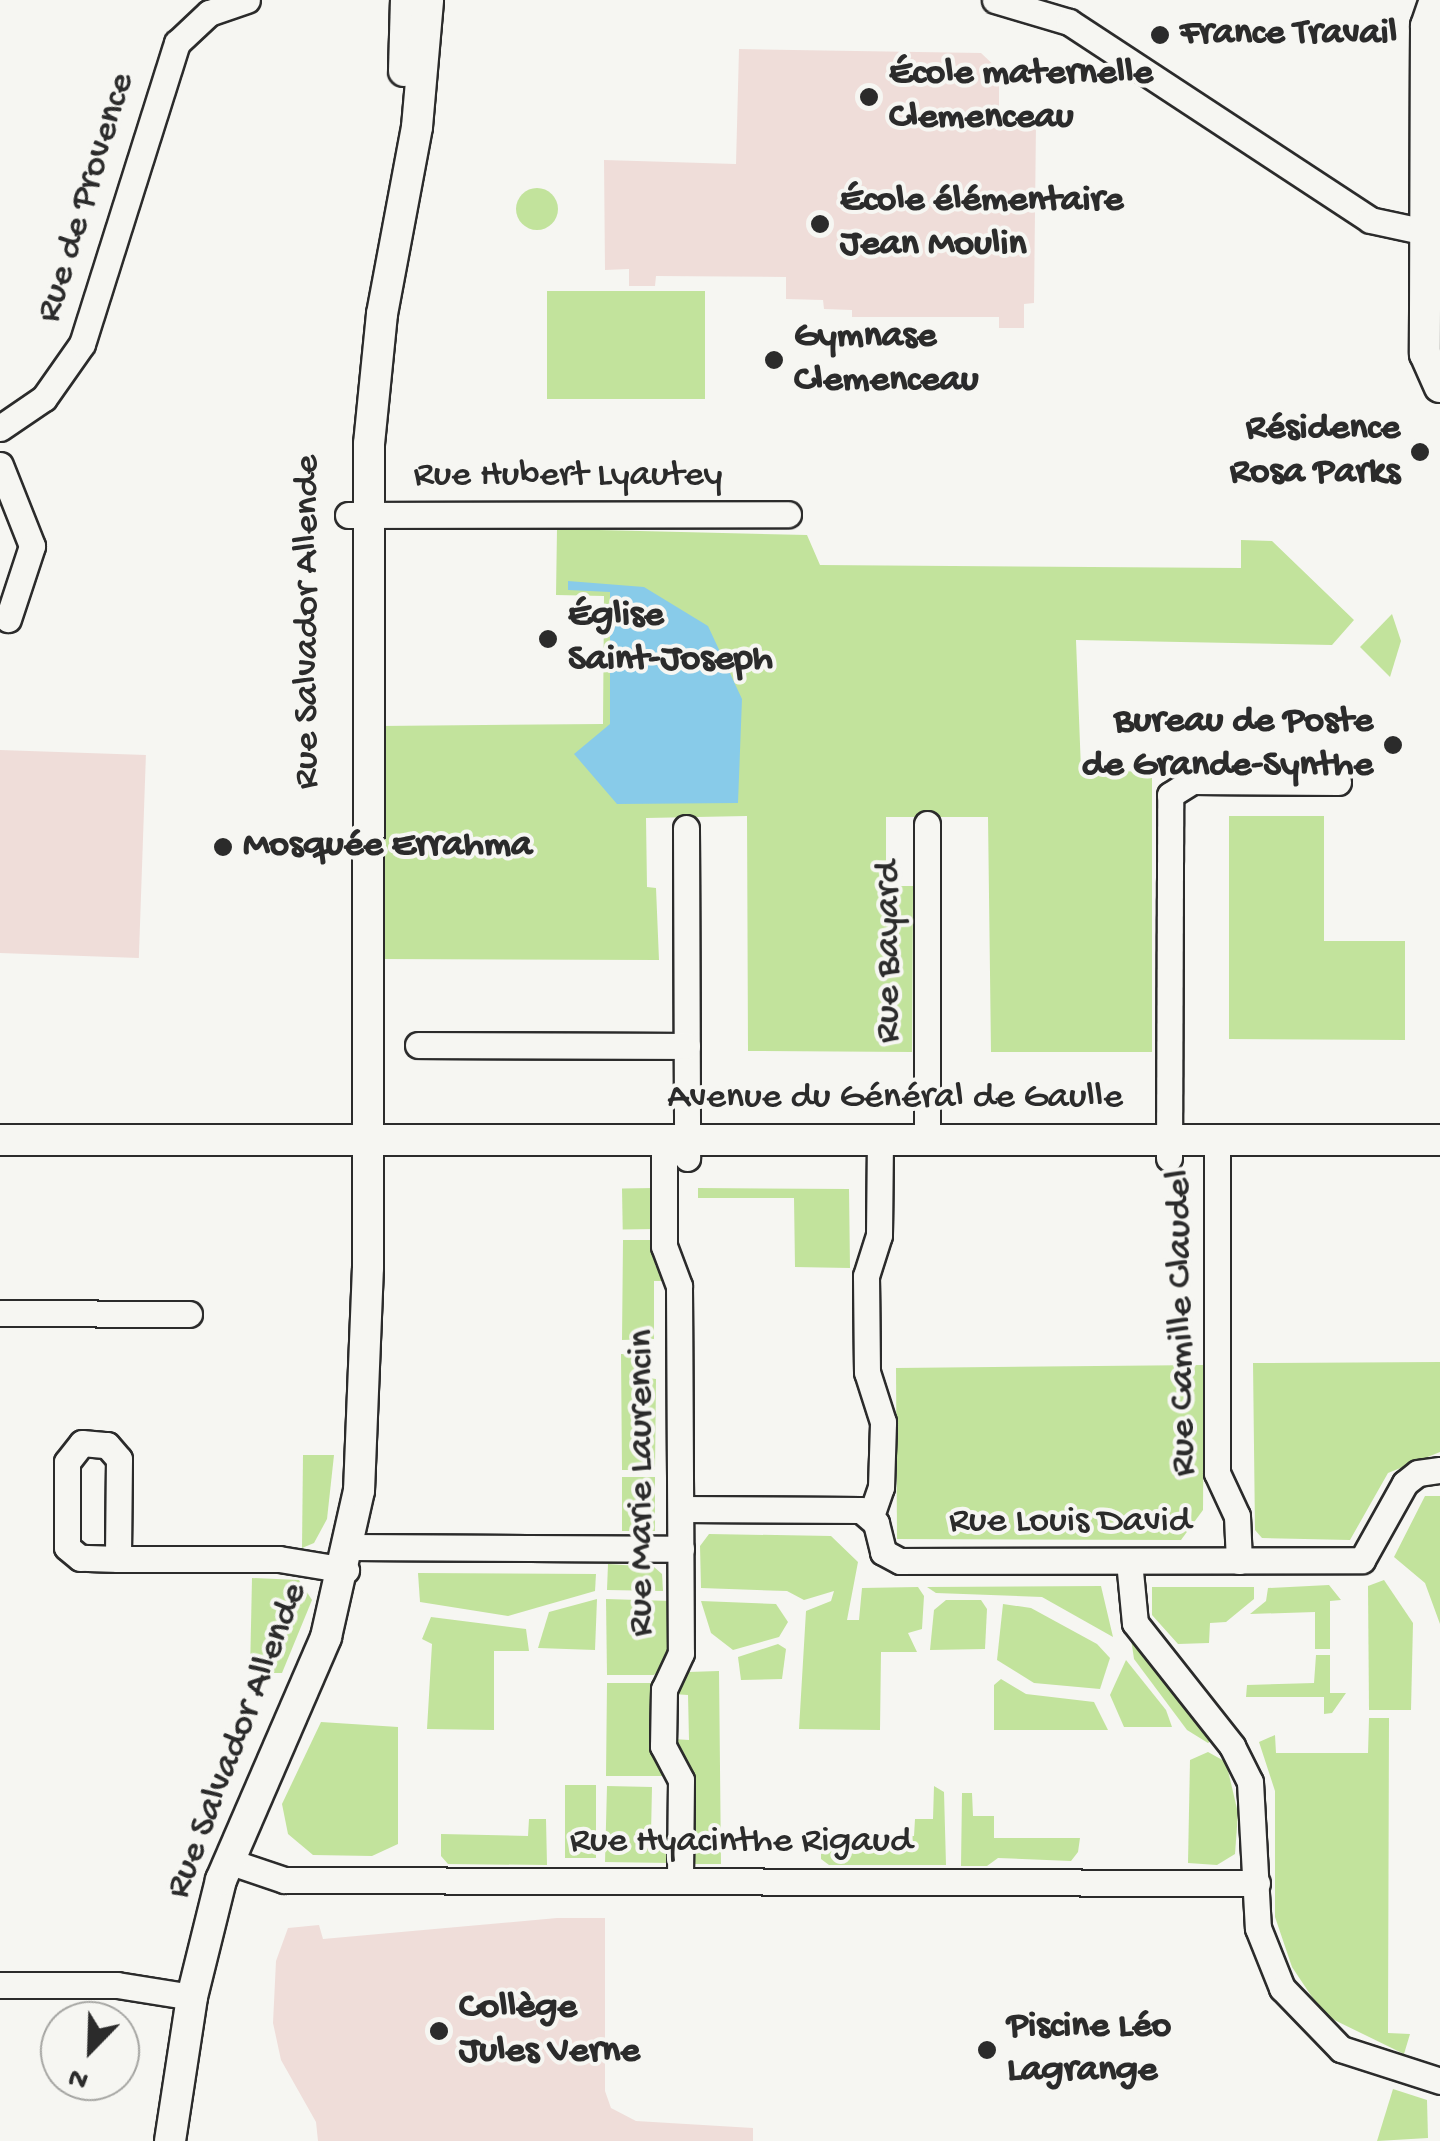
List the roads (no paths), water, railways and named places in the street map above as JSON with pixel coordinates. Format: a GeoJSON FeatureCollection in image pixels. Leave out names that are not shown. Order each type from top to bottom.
{"type":"FeatureCollection","features":[{"type":"Feature","properties":{"kind":"street","name":"Rue de Provence"},"geometry":{"type":"LineString","coordinates":[[0,428],[50,392],[82,344],[177,43],[200,18],[248,0]]}},
{"type":"Feature","properties":{"kind":"street","name":"Rue Salvador Allende"},"geometry":{"type":"LineString","coordinates":[[170,2141],[192,1997],[228,1861],[318,1659],[348,1559],[362,1452],[357,350],[399,116],[406,0]]}},
{"type":"Feature","properties":{"kind":"street","name":"Rue Salvador Allende"},"geometry":{"type":"LineString","coordinates":[[358,514],[374,371],[417,127],[428,0]]}},
{"type":"Feature","properties":{"kind":"street"},"geometry":{"type":"LineString","coordinates":[[995,0],[1048,8],[1349,208],[1392,228],[1433,235]]}},
{"type":"Feature","properties":{"kind":"street"},"geometry":{"type":"LineString","coordinates":[[1435,0],[1426,26],[1433,235],[1426,270],[1426,364],[1440,388]]}},
{"type":"Feature","properties":{"kind":"street"},"geometry":{"type":"LineString","coordinates":[[0,464],[32,546],[8,619]]}},
{"type":"Feature","properties":{"kind":"street","name":"Rue Hubert Lyautey"},"geometry":{"type":"LineString","coordinates":[[358,514],[788,514]]}},
{"type":"Feature","properties":{"kind":"street"},"geometry":{"type":"LineString","coordinates":[[1169,1149],[1170,795],[1185,782],[1338,782]]}},
{"type":"Feature","properties":{"kind":"street","name":"Rue Bayard"},"geometry":{"type":"LineString","coordinates":[[927,824],[927,1139]]}},
{"type":"Feature","properties":{"kind":"street","name":"Rue Marie Laurencin"},"geometry":{"type":"LineString","coordinates":[[680,1881],[681,1780],[666,1757],[663,1728],[664,1689],[682,1653],[679,1286],[664,1246],[687,1046],[686,828]]}},
{"type":"Feature","properties":{"kind":"street"},"geometry":{"type":"LineString","coordinates":[[418,1045],[687,1046]]}},
{"type":"Feature","properties":{"kind":"street","name":"Avenue du Général de Gaulle"},"geometry":{"type":"LineString","coordinates":[[880,1148],[927,1139],[1169,1149]]}},
{"type":"Feature","properties":{"kind":"street"},"geometry":{"type":"LineString","coordinates":[[0,1140],[359,1148]]}},
{"type":"Feature","properties":{"kind":"street","name":"Avenue du Général de Gaulle"},"geometry":{"type":"LineString","coordinates":[[359,1148],[1217,1149],[1440,1140]]}},
{"type":"Feature","properties":{"kind":"street"},"geometry":{"type":"LineString","coordinates":[[0,1156],[359,1148]]}},
{"type":"Feature","properties":{"kind":"street"},"geometry":{"type":"LineString","coordinates":[[681,1509],[848,1508],[870,1516],[882,1478],[882,1422],[867,1372],[866,1276],[879,1235],[880,1148]]}},
{"type":"Feature","properties":{"kind":"street","name":"Avenue du Général de Gaulle"},"geometry":{"type":"LineString","coordinates":[[1217,1149],[1440,1158]]}},
{"type":"Feature","properties":{"kind":"street","name":"Rue Camille Claudel"},"geometry":{"type":"LineString","coordinates":[[1217,1149],[1216,1472],[1237,1516],[1239,1560]]}},
{"type":"Feature","properties":{"kind":"street"},"geometry":{"type":"LineString","coordinates":[[0,1312],[189,1314]]}},
{"type":"Feature","properties":{"kind":"street","name":"Rue Louis David"},"geometry":{"type":"LineString","coordinates":[[870,1516],[883,1552],[896,1560],[1364,1560],[1405,1483],[1418,1472],[1440,1470]]}},
{"type":"Feature","properties":{"kind":"street"},"geometry":{"type":"LineString","coordinates":[[118,1559],[348,1559],[681,1550]]}},
{"type":"Feature","properties":{"kind":"street"},"geometry":{"type":"LineString","coordinates":[[1129,1561],[1135,1624],[1224,1736],[1250,1782],[1264,1950],[1303,2017],[1350,2054],[1440,2081]]}},
{"type":"Feature","properties":{"kind":"street","name":"Rue Hyacinthe Rigaud"},"geometry":{"type":"LineString","coordinates":[[228,1861],[284,1880],[1257,1883]]}},
{"type":"Feature","properties":{"kind":"street"},"geometry":{"type":"LineString","coordinates":[[0,1984],[118,1984],[192,1997]]}},
{"type":"Feature","properties":{"kind":"water"},"geometry":{"type":"Polygon","coordinates":[[[568,581],[644,587],[708,626],[742,699],[738,803],[617,804],[574,754],[610,724],[610,592],[568,590],[568,581]]]}},
{"type":"Feature","properties":{"kind":"place","name":"France Travail"},"geometry":{"type":"Point","coordinates":[1160,35]}},
{"type":"Feature","properties":{"kind":"place","name":"École maternelle Clemenceau"},"geometry":{"type":"Point","coordinates":[869,97]}},
{"type":"Feature","properties":{"kind":"place","name":"École élémentaire Jean Moulin"},"geometry":{"type":"Point","coordinates":[820,224]}},
{"type":"Feature","properties":{"kind":"place","name":"Gymnase Clemenceau"},"geometry":{"type":"Point","coordinates":[774,360]}},
{"type":"Feature","properties":{"kind":"place","name":"Résidence Rosa Parks"},"geometry":{"type":"Point","coordinates":[1420,452]}},
{"type":"Feature","properties":{"kind":"place","name":"Église Saint-Joseph"},"geometry":{"type":"Point","coordinates":[548,639]}},
{"type":"Feature","properties":{"kind":"place","name":"Bureau de Poste de Grande-Synthe"},"geometry":{"type":"Point","coordinates":[1393,745]}},
{"type":"Feature","properties":{"kind":"place","name":"Mosquée Errahma"},"geometry":{"type":"Point","coordinates":[223,847]}},
{"type":"Feature","properties":{"kind":"place","name":"Collège Jules Verne"},"geometry":{"type":"Point","coordinates":[439,2031]}},
{"type":"Feature","properties":{"kind":"place","name":"Piscine Léo Lagrange"},"geometry":{"type":"Point","coordinates":[987,2050]}}]}
